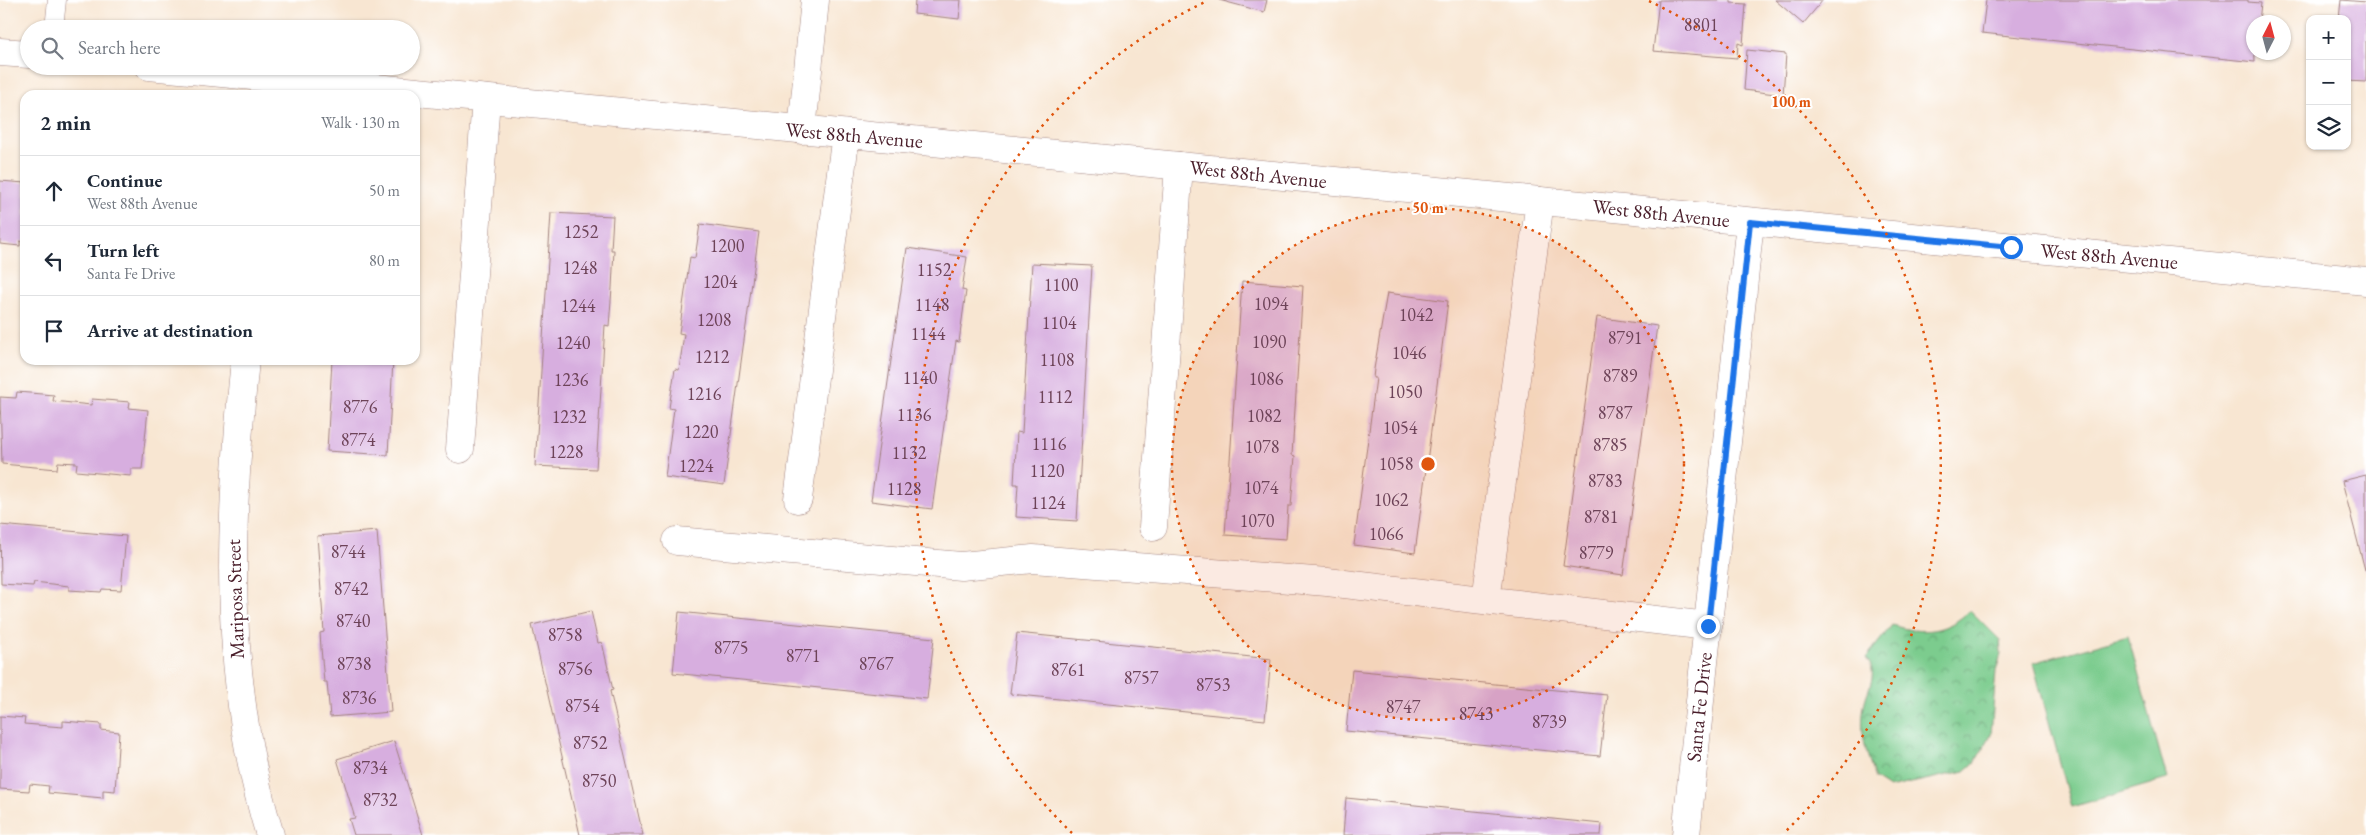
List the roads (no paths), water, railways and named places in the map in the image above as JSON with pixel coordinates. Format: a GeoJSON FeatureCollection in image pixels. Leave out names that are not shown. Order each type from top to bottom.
{"type":"FeatureCollection","features":[{"type":"Feature","properties":{"kind":"street"},"geometry":{"type":"LineString","coordinates":[[802,130],[815,0]]}},
{"type":"Feature","properties":{"kind":"street"},"geometry":{"type":"LineString","coordinates":[[0,52],[20,53]]}},
{"type":"Feature","properties":{"kind":"street","name":"West 88th Avenue"},"geometry":{"type":"LineString","coordinates":[[202,75],[273,87],[326,90]]}},
{"type":"Feature","properties":{"kind":"street","name":"West 88th Avenue"},"geometry":{"type":"LineString","coordinates":[[420,95],[486,99],[2366,281]]}},
{"type":"Feature","properties":{"kind":"street"},"geometry":{"type":"LineString","coordinates":[[460,449],[486,99]]}},
{"type":"Feature","properties":{"kind":"street"},"geometry":{"type":"LineString","coordinates":[[798,499],[846,134]]}},
{"type":"Feature","properties":{"kind":"street"},"geometry":{"type":"LineString","coordinates":[[1154,527],[1179,166]]}},
{"type":"Feature","properties":{"kind":"street"},"geometry":{"type":"LineString","coordinates":[[1486,600],[1540,201]]}},
{"type":"Feature","properties":{"kind":"street","name":"Santa Fe Drive"},"geometry":{"type":"LineString","coordinates":[[1686,835],[1750,222]]}},
{"type":"Feature","properties":{"kind":"street","name":"Mariposa Street"},"geometry":{"type":"LineString","coordinates":[[245,365],[234,488],[232,597],[235,655],[248,742],[270,835]]}},
{"type":"Feature","properties":{"kind":"street"},"geometry":{"type":"LineString","coordinates":[[677,541],[961,566],[1033,559],[1327,582],[1708,626]]}},
{"type":"Feature","properties":{"kind":"lane"},"geometry":{"type":"LineString","coordinates":[[55,20],[57,0]]}}]}
